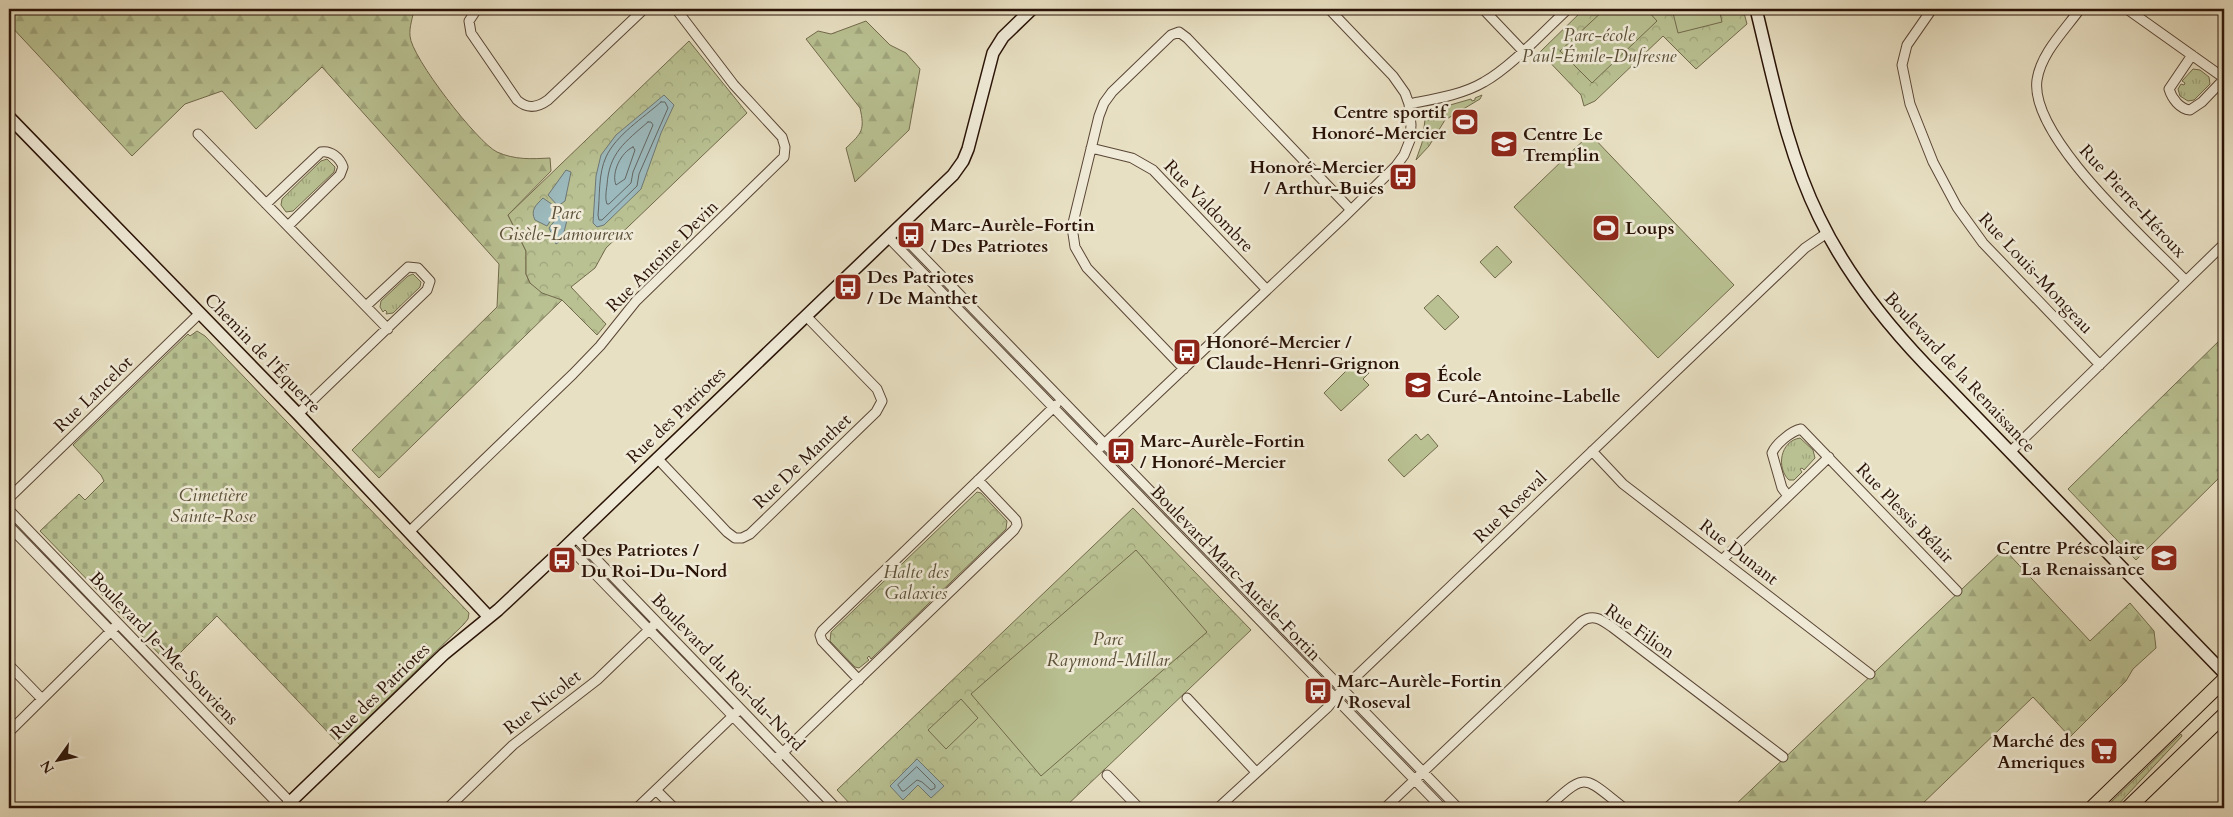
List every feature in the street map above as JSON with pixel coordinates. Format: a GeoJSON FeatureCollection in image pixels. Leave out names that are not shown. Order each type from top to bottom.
{"type":"FeatureCollection","features":[{"type":"Feature","properties":{"kind":"main road"},"geometry":{"type":"LineString","coordinates":[[2092,808],[2224,680]]}},
{"type":"Feature","properties":{"kind":"main road"},"geometry":{"type":"LineString","coordinates":[[2128,808],[2224,715]]}},
{"type":"Feature","properties":{"kind":"street"},"geometry":{"type":"LineString","coordinates":[[477,9],[469,21],[471,34],[517,100],[523,105],[531,107],[548,100],[644,9]]}},
{"type":"Feature","properties":{"kind":"street","name":"Rue Antoine Devin"},"geometry":{"type":"LineString","coordinates":[[408,532],[573,374],[600,346],[636,301],[784,157],[785,147],[782,137],[734,85],[676,9]]}},
{"type":"Feature","properties":{"kind":"street","name":"Rue des Patriotes"},"geometry":{"type":"LineString","coordinates":[[288,807],[444,654],[489,617],[571,541],[892,233],[960,165],[972,134],[988,64],[993,53],[1003,37],[1032,9]]}},
{"type":"Feature","properties":{"kind":"street"},"geometry":{"type":"LineString","coordinates":[[1096,452],[1351,210],[1396,166],[1404,155],[1411,133],[1410,104],[1394,76],[1329,9]]}},
{"type":"Feature","properties":{"kind":"street"},"geometry":{"type":"LineString","coordinates":[[1483,9],[1522,50]]}},
{"type":"Feature","properties":{"kind":"street"},"geometry":{"type":"LineString","coordinates":[[1410,104],[1481,84],[1500,71],[1568,9]]}},
{"type":"Feature","properties":{"kind":"street","name":"Boulevard de la Renaissance"},"geometry":{"type":"LineString","coordinates":[[1756,9],[1791,142],[1814,208],[1858,285],[1882,317],[1926,365],[2224,673]]}},
{"type":"Feature","properties":{"kind":"street","name":"Rue Louis-Mongeau"},"geometry":{"type":"LineString","coordinates":[[1932,9],[1907,45],[1903,56],[1902,70],[1916,124],[1937,172],[1962,214],[1983,243],[2100,365]]}},
{"type":"Feature","properties":{"kind":"street","name":"Rue Pierre-Héroux"},"geometry":{"type":"LineString","coordinates":[[2080,9],[2050,51],[2039,71],[2037,92],[2041,110],[2057,140],[2079,170],[2186,281]]}},
{"type":"Feature","properties":{"kind":"street"},"geometry":{"type":"LineString","coordinates":[[2127,9],[2192,55],[2224,78],[2196,107],[2190,110],[2182,107],[2173,98],[2169,89],[2192,55]]}},
{"type":"Feature","properties":{"kind":"street"},"geometry":{"type":"LineString","coordinates":[[1184,369],[1090,272],[1077,252],[1072,227],[1101,112],[1109,96],[1171,35],[1179,32],[1187,38],[1351,210]]}},
{"type":"Feature","properties":{"kind":"street","name":"Chemin de l'Équerre"},"geometry":{"type":"LineString","coordinates":[[9,117],[298,414],[489,617]]}},
{"type":"Feature","properties":{"kind":"street"},"geometry":{"type":"LineString","coordinates":[[198,134],[388,329]]}},
{"type":"Feature","properties":{"kind":"street","name":"Rue Valdombre"},"geometry":{"type":"LineString","coordinates":[[1091,148],[1132,158],[1152,170],[1267,290]]}},
{"type":"Feature","properties":{"kind":"street"},"geometry":{"type":"LineString","coordinates":[[266,204],[321,152],[328,151],[337,158],[343,167],[340,175],[288,226]]}},
{"type":"Feature","properties":{"kind":"street","name":"Boulevard Marc-Aurèle-Fortin"},"geometry":{"type":"LineString","coordinates":[[892,233],[1061,399],[1458,808]]}},
{"type":"Feature","properties":{"kind":"street","name":"Boulevard Marc-Aurèle-Fortin"},"geometry":{"type":"LineString","coordinates":[[892,233],[1053,408],[1442,808]]}},
{"type":"Feature","properties":{"kind":"street","name":"Rue Roseval"},"geometry":{"type":"LineString","coordinates":[[1218,808],[1326,708],[1334,697],[1805,248],[1827,233]]}},
{"type":"Feature","properties":{"kind":"street"},"geometry":{"type":"LineString","coordinates":[[2010,452],[2224,244]]}},
{"type":"Feature","properties":{"kind":"street"},"geometry":{"type":"LineString","coordinates":[[298,414],[427,290],[430,281],[415,266],[408,267],[366,306]]}},
{"type":"Feature","properties":{"kind":"street","name":"Rue Lancelot"},"geometry":{"type":"LineString","coordinates":[[9,498],[200,313]]}},
{"type":"Feature","properties":{"kind":"street","name":"Rue De Manthet"},"geometry":{"type":"LineString","coordinates":[[657,458],[733,537],[745,537],[765,519],[876,412],[882,403],[882,396],[877,389],[806,316]]}},
{"type":"Feature","properties":{"kind":"street"},"geometry":{"type":"LineString","coordinates":[[859,680],[822,641],[820,635],[822,631],[1061,399]]}},
{"type":"Feature","properties":{"kind":"street","name":"Rue Plessis Bélair"},"geometry":{"type":"LineString","coordinates":[[1788,496],[1782,488],[1773,459],[1773,451],[1776,446],[1793,432],[1801,429],[1957,591]]}},
{"type":"Feature","properties":{"kind":"street","name":"Rue Dunant"},"geometry":{"type":"LineString","coordinates":[[1592,452],[1620,481],[1870,674]]}},
{"type":"Feature","properties":{"kind":"street"},"geometry":{"type":"LineString","coordinates":[[1722,560],[1830,457]]}},
{"type":"Feature","properties":{"kind":"street"},"geometry":{"type":"LineString","coordinates":[[775,760],[1014,530],[1017,523],[1014,518],[978,480]]}},
{"type":"Feature","properties":{"kind":"street","name":"Boulevard Je-Me-Souviens"},"geometry":{"type":"LineString","coordinates":[[9,510],[288,807]]}},
{"type":"Feature","properties":{"kind":"street","name":"Boulevard Je-Me-Souviens"},"geometry":{"type":"LineString","coordinates":[[9,526],[111,632],[288,807]]}},
{"type":"Feature","properties":{"kind":"street","name":"Boulevard du Roi-du-Nord"},"geometry":{"type":"LineString","coordinates":[[571,541],[657,622],[836,808]]}},
{"type":"Feature","properties":{"kind":"street","name":"Boulevard du Roi-du-Nord"},"geometry":{"type":"LineString","coordinates":[[571,541],[650,629],[822,808]]}},
{"type":"Feature","properties":{"kind":"street","name":"Rue Filion"},"geometry":{"type":"LineString","coordinates":[[1422,773],[1581,622],[1590,617],[1598,618],[1612,627],[1783,757]]}},
{"type":"Feature","properties":{"kind":"street","name":"Rue Nicolet"},"geometry":{"type":"LineString","coordinates":[[448,808],[513,746],[597,680],[657,622]]}},
{"type":"Feature","properties":{"kind":"street"},"geometry":{"type":"LineString","coordinates":[[9,732],[118,624]]}},
{"type":"Feature","properties":{"kind":"street"},"geometry":{"type":"LineString","coordinates":[[9,665],[42,699]]}},
{"type":"Feature","properties":{"kind":"street"},"geometry":{"type":"LineString","coordinates":[[1187,698],[1256,772]]}},
{"type":"Feature","properties":{"kind":"street"},"geometry":{"type":"LineString","coordinates":[[637,808],[740,708]]}},
{"type":"Feature","properties":{"kind":"street"},"geometry":{"type":"LineString","coordinates":[[1385,808],[1422,773]]}},
{"type":"Feature","properties":{"kind":"street"},"geometry":{"type":"LineString","coordinates":[[1107,775],[1139,808]]}},
{"type":"Feature","properties":{"kind":"street"},"geometry":{"type":"LineString","coordinates":[[1547,808],[1573,784],[1584,782],[1595,786],[1624,808]]}},
{"type":"Feature","properties":{"kind":"street"},"geometry":{"type":"LineString","coordinates":[[656,790],[674,808]]}},
{"type":"Feature","properties":{"kind":"green space"},"geometry":{"type":"Polygon","coordinates":[[[9,9],[414,9],[410,33],[413,47],[433,80],[461,117],[497,152],[523,158],[550,158],[551,171],[508,215],[526,251],[526,274],[530,283],[562,300],[379,478],[352,450],[497,307],[499,264],[322,67],[256,129],[222,91],[185,104],[132,156],[9,24],[9,9]]]}},
{"type":"Feature","properties":{"kind":"green space","name":"Parc-école Paul-Émile-Dufresne"},"geometry":{"type":"Polygon","coordinates":[[[1584,9],[1743,9],[1747,24],[1696,69],[1663,36],[1595,101],[1584,106],[1581,95],[1540,52],[1584,9]]]}},
{"type":"Feature","properties":{"kind":"green space"},"geometry":{"type":"Polygon","coordinates":[[[1605,9],[1646,9],[1657,21],[1592,83],[1560,51],[1605,9]]]}},
{"type":"Feature","properties":{"kind":"green space"},"geometry":{"type":"Polygon","coordinates":[[[1672,9],[1719,9],[1722,22],[1678,33],[1672,9]]]}},
{"type":"Feature","properties":{"kind":"green space"},"geometry":{"type":"Polygon","coordinates":[[[866,21],[890,45],[906,53],[920,69],[909,130],[855,182],[846,148],[856,139],[861,131],[860,108],[806,39],[818,31],[831,34],[866,21]]]}},
{"type":"Feature","properties":{"kind":"green space","name":"Parc Gisèle-Lamoureux"},"geometry":{"type":"Polygon","coordinates":[[[689,41],[747,113],[606,248],[595,268],[571,287],[606,324],[597,335],[562,300],[542,293],[530,283],[526,274],[526,251],[508,215],[689,41]]]}},
{"type":"Feature","properties":{"kind":"green space"},"geometry":{"type":"Polygon","coordinates":[[[2193,69],[2200,70],[2209,77],[2210,84],[2194,100],[2188,101],[2180,96],[2178,89],[2181,84],[2184,85],[2185,83],[2182,81],[2193,69]]]}},
{"type":"Feature","properties":{"kind":"green space"},"geometry":{"type":"Polygon","coordinates":[[[1482,95],[1480,99],[1445,120],[1429,146],[1416,160],[1422,143],[1426,112],[1471,99],[1472,101],[1482,95]]]}},
{"type":"Feature","properties":{"kind":"green space","name":"Loups"},"geometry":{"type":"Polygon","coordinates":[[[1590,134],[1734,285],[1658,358],[1514,207],[1590,134]]]}},
{"type":"Feature","properties":{"kind":"green space"},"geometry":{"type":"Polygon","coordinates":[[[327,159],[335,167],[334,172],[293,211],[286,212],[281,205],[282,199],[321,161],[327,159]]]}},
{"type":"Feature","properties":{"kind":"green space"},"geometry":{"type":"Polygon","coordinates":[[[1497,246],[1512,262],[1495,278],[1480,262],[1497,246]]]}},
{"type":"Feature","properties":{"kind":"green space"},"geometry":{"type":"Polygon","coordinates":[[[413,274],[421,282],[420,287],[393,313],[386,314],[385,310],[383,312],[380,307],[381,301],[408,276],[413,274]]]}},
{"type":"Feature","properties":{"kind":"green space"},"geometry":{"type":"Polygon","coordinates":[[[1438,295],[1459,317],[1445,330],[1424,308],[1438,295]]]}},
{"type":"Feature","properties":{"kind":"green space","name":"Cimetière Sainte-Rose"},"geometry":{"type":"Polygon","coordinates":[[[197,331],[205,336],[469,613],[468,619],[464,624],[340,745],[217,616],[169,664],[40,531],[79,494],[85,500],[104,481],[101,475],[73,445],[188,334],[190,336],[197,331]]]}},
{"type":"Feature","properties":{"kind":"green space"},"geometry":{"type":"Polygon","coordinates":[[[2224,336],[2224,473],[2136,560],[2068,489],[2224,336]]]}},
{"type":"Feature","properties":{"kind":"green space"},"geometry":{"type":"Polygon","coordinates":[[[1357,360],[1369,373],[1363,379],[1369,385],[1341,411],[1324,393],[1357,360]]]}},
{"type":"Feature","properties":{"kind":"green space"},"geometry":{"type":"Polygon","coordinates":[[[1416,434],[1421,440],[1428,434],[1438,446],[1404,477],[1388,460],[1416,434]]]}},
{"type":"Feature","properties":{"kind":"green space"},"geometry":{"type":"Polygon","coordinates":[[[1800,438],[1813,450],[1815,458],[1804,470],[1800,469],[1802,472],[1794,480],[1789,480],[1782,469],[1782,456],[1788,444],[1800,438]]]}},
{"type":"Feature","properties":{"kind":"green space","name":"Halte des Galaxies"},"geometry":{"type":"Polygon","coordinates":[[[977,492],[981,493],[1007,521],[1006,529],[871,659],[869,656],[867,658],[869,660],[859,668],[855,667],[830,641],[831,632],[977,492]]]}},
{"type":"Feature","properties":{"kind":"green space","name":"Parc Raymond-Millar"},"geometry":{"type":"Polygon","coordinates":[[[1133,508],[1251,630],[1064,808],[854,808],[837,790],[1133,508]]]}},
{"type":"Feature","properties":{"kind":"green space"},"geometry":{"type":"Polygon","coordinates":[[[2004,549],[2090,641],[2130,603],[2154,631],[2156,648],[2133,669],[2126,681],[2070,737],[2033,697],[1918,808],[1732,808],[2004,549]]]}},
{"type":"Feature","properties":{"kind":"green space"},"geometry":{"type":"Polygon","coordinates":[[[1136,550],[1207,632],[1041,776],[971,694],[1136,550]]]}},
{"type":"Feature","properties":{"kind":"green space"},"geometry":{"type":"Polygon","coordinates":[[[961,699],[978,718],[946,749],[928,730],[961,699]]]}},
{"type":"Feature","properties":{"kind":"green space"},"geometry":{"type":"Polygon","coordinates":[[[2181,734],[2182,736],[2115,808],[2105,808],[2181,734]]]}},
{"type":"Feature","properties":{"kind":"water"},"geometry":{"type":"Polygon","coordinates":[[[664,95],[674,105],[661,133],[641,189],[604,225],[597,227],[593,223],[596,176],[601,155],[616,135],[664,95]]]}},
{"type":"Feature","properties":{"kind":"water"},"geometry":{"type":"Polygon","coordinates":[[[566,170],[571,172],[565,201],[558,206],[548,195],[566,170]]]}},
{"type":"Feature","properties":{"kind":"water"},"geometry":{"type":"Polygon","coordinates":[[[543,198],[553,205],[555,214],[547,226],[535,220],[533,213],[536,205],[543,198]]]}},
{"type":"Feature","properties":{"kind":"water"},"geometry":{"type":"Polygon","coordinates":[[[559,215],[564,215],[567,220],[562,240],[556,244],[549,228],[559,215]]]}},
{"type":"Feature","properties":{"kind":"water"},"geometry":{"type":"Polygon","coordinates":[[[917,759],[944,786],[931,798],[918,785],[903,800],[890,786],[917,759]]]}},
{"type":"Feature","properties":{"kind":"place","name":"Centre sportif Honoré-Mercier"},"geometry":{"type":"Point","coordinates":[1465,122]}},
{"type":"Feature","properties":{"kind":"place","name":"Centre Le Tremplin"},"geometry":{"type":"Point","coordinates":[1504,144]}},
{"type":"Feature","properties":{"kind":"place","name":"Honoré-Mercier / Arthur-Buies"},"geometry":{"type":"Point","coordinates":[1403,177]}},
{"type":"Feature","properties":{"kind":"place","name":"Loups"},"geometry":{"type":"Point","coordinates":[1606,228]}},
{"type":"Feature","properties":{"kind":"place","name":"Marc-Aurèle-Fortin / Des Patriotes"},"geometry":{"type":"Point","coordinates":[911,235]}},
{"type":"Feature","properties":{"kind":"place","name":"Des Patriotes / De Manthet"},"geometry":{"type":"Point","coordinates":[848,287]}},
{"type":"Feature","properties":{"kind":"place","name":"Honoré-Mercier / Claude-Henri-Grignon"},"geometry":{"type":"Point","coordinates":[1187,352]}},
{"type":"Feature","properties":{"kind":"place","name":"École Curé-Antoine-Labelle"},"geometry":{"type":"Point","coordinates":[1418,385]}},
{"type":"Feature","properties":{"kind":"place","name":"Marc-Aurèle-Fortin / Honoré-Mercier"},"geometry":{"type":"Point","coordinates":[1121,451]}},
{"type":"Feature","properties":{"kind":"place","name":"Centre Préscolaire La Renaissance"},"geometry":{"type":"Point","coordinates":[2164,558]}},
{"type":"Feature","properties":{"kind":"place","name":"Des Patriotes / Du Roi-Du-Nord"},"geometry":{"type":"Point","coordinates":[562,560]}},
{"type":"Feature","properties":{"kind":"place","name":"Marc-Aurèle-Fortin / Roseval"},"geometry":{"type":"Point","coordinates":[1318,691]}},
{"type":"Feature","properties":{"kind":"place","name":"Marché des Ameriques"},"geometry":{"type":"Point","coordinates":[2104,751]}}]}
